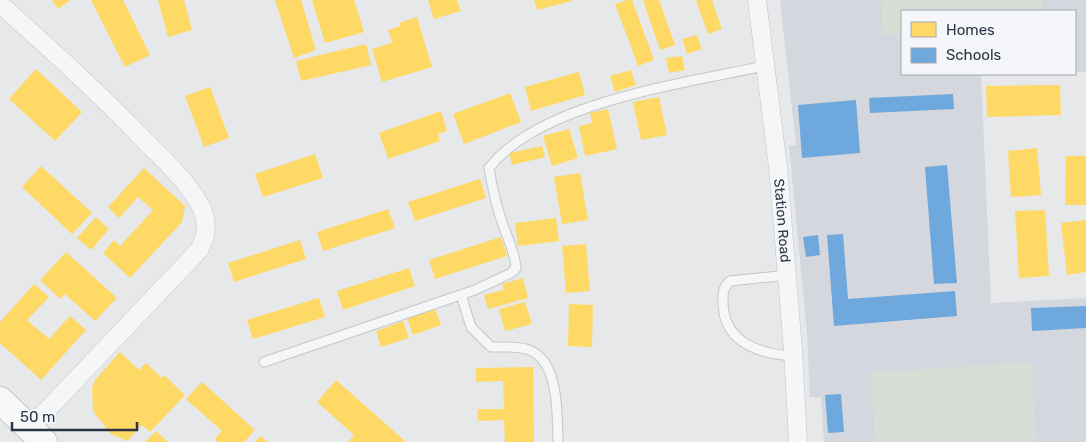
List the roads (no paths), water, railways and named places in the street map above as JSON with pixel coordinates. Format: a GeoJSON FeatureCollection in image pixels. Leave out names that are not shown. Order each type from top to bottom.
{"type":"FeatureCollection","features":[{"type":"Feature","properties":{"kind":"street","name":"Station Road"},"geometry":{"type":"LineString","coordinates":[[757,0],[778,167],[794,356],[798,442]]}},
{"type":"Feature","properties":{"kind":"street"},"geometry":{"type":"LineString","coordinates":[[0,4],[100,94],[171,168],[199,203],[206,222],[205,240],[199,250],[37,435],[0,400]]}},
{"type":"Feature","properties":{"kind":"lane"},"geometry":{"type":"LineString","coordinates":[[264,362],[461,295],[511,273],[516,268],[516,259],[492,187],[490,168],[502,152],[534,130],[619,97],[764,66]]}},
{"type":"Feature","properties":{"kind":"lane"},"geometry":{"type":"LineString","coordinates":[[788,275],[730,281],[724,286],[724,315],[737,337],[755,350],[770,355],[794,356]]}},
{"type":"Feature","properties":{"kind":"lane"},"geometry":{"type":"LineString","coordinates":[[461,295],[471,327],[491,347],[525,348],[536,354],[545,365],[556,386],[558,442]]}}]}
